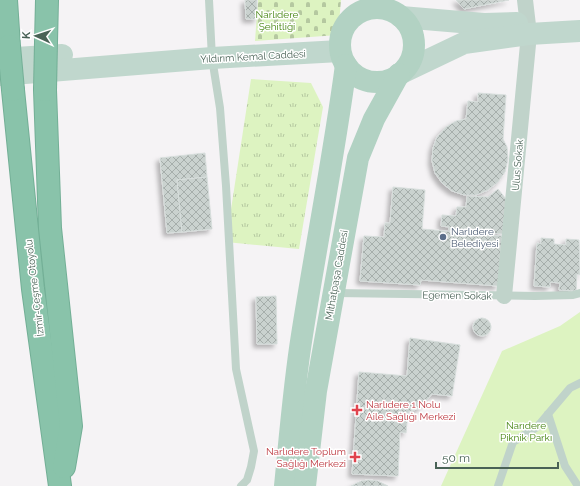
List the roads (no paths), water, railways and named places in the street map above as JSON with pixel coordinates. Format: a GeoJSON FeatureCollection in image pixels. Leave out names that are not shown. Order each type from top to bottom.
{"type":"FeatureCollection","features":[{"type":"Feature","properties":{"kind":"highway"},"geometry":{"type":"LineString","coordinates":[[4,52],[6,0]]}},
{"type":"Feature","properties":{"kind":"highway"},"geometry":{"type":"LineString","coordinates":[[47,0],[45,90],[50,228],[71,426],[60,486]]}},
{"type":"Feature","properties":{"kind":"highway","name":"İzmir-Çeşme Otoyolu"},"geometry":{"type":"LineString","coordinates":[[4,52],[6,83],[60,486]]}},
{"type":"Feature","properties":{"kind":"main road"},"geometry":{"type":"LineString","coordinates":[[285,486],[293,402],[302,336],[340,113],[343,58],[342,31],[357,7],[364,10],[379,8],[393,12],[400,9],[412,35],[414,46],[409,61],[399,74],[389,80],[377,82],[365,80],[354,74],[343,58]]}},
{"type":"Feature","properties":{"kind":"main road","name":"Mithatpaşa Caddesi"},"geometry":{"type":"LineString","coordinates":[[305,486],[316,390],[358,158],[374,119],[399,74]]}},
{"type":"Feature","properties":{"kind":"street","name":"Ulus Sokak"},"geometry":{"type":"LineString","coordinates":[[504,296],[529,28],[525,0]]}},
{"type":"Feature","properties":{"kind":"street"},"geometry":{"type":"LineString","coordinates":[[400,9],[484,24],[580,31]]}},
{"type":"Feature","properties":{"kind":"street"},"geometry":{"type":"LineString","coordinates":[[399,74],[464,43],[580,18]]}},
{"type":"Feature","properties":{"kind":"street","name":"Yıldırım Kemal Caddesi"},"geometry":{"type":"LineString","coordinates":[[4,52],[98,53],[166,62]]}},
{"type":"Feature","properties":{"kind":"street","name":"Yıldırım Kemal Caddesi"},"geometry":{"type":"LineString","coordinates":[[6,83],[166,62],[212,58],[343,58]]}},
{"type":"Feature","properties":{"kind":"lane"},"geometry":{"type":"LineString","coordinates":[[209,0],[212,58],[221,116],[236,369],[254,451],[252,467],[246,480],[241,486]]}},
{"type":"Feature","properties":{"kind":"lane","name":"Egemen Sokak"},"geometry":{"type":"LineString","coordinates":[[333,293],[504,296],[573,295],[580,293]]}},
{"type":"Feature","properties":{"kind":"lane"},"geometry":{"type":"LineString","coordinates":[[498,486],[513,442],[537,427],[570,388],[580,383]]}},
{"type":"Feature","properties":{"kind":"lane"},"geometry":{"type":"LineString","coordinates":[[548,414],[565,466],[578,486]]}},
{"type":"Feature","properties":{"kind":"place","name":"Narlıdere Belediyesi"},"geometry":{"type":"Point","coordinates":[443,237]}},
{"type":"Feature","properties":{"kind":"place","name":"Narlıdere 1 Nolu Aile Sağlığı Merkezi"},"geometry":{"type":"Point","coordinates":[357,410]}},
{"type":"Feature","properties":{"kind":"place","name":"Narlıdere Toplum Sağlığı Merkezi"},"geometry":{"type":"Point","coordinates":[355,457]}},
{"type":"Feature","properties":{"kind":"park label","name":"Narlıdere Şehitliği"},"geometry":{"type":"Point","coordinates":[277,20]}},
{"type":"Feature","properties":{"kind":"park label","name":"Narıdere Piknik Parkı"},"geometry":{"type":"Point","coordinates":[526,430]}}]}
